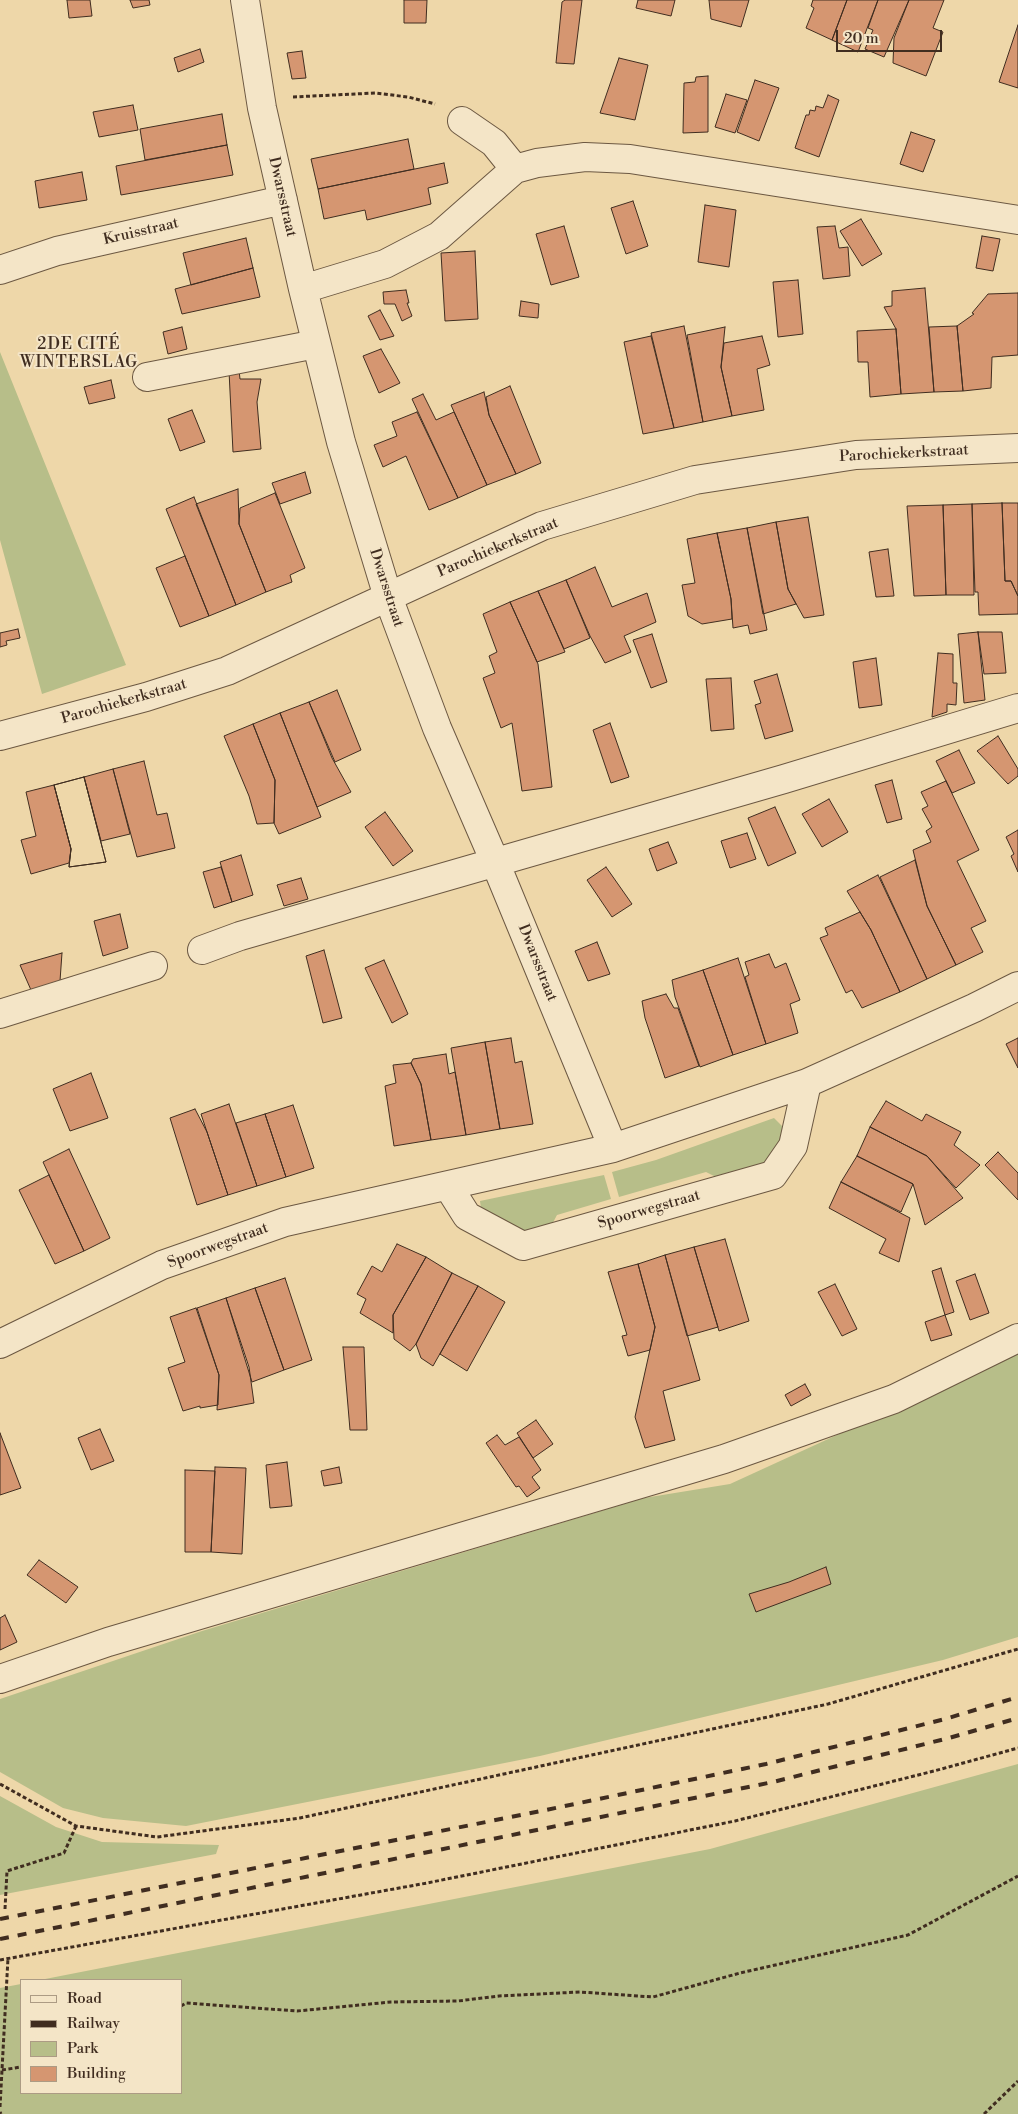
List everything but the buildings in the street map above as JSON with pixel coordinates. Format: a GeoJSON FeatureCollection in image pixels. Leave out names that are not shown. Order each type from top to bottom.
{"type":"FeatureCollection","features":[{"type":"Feature","properties":{"kind":"street","name":"Dwarsstraat"},"geometry":{"type":"LineString","coordinates":[[246,0],[262,108],[316,344],[341,442],[388,597],[437,728],[495,862],[613,1148]]}},
{"type":"Feature","properties":{"kind":"street"},"geometry":{"type":"LineString","coordinates":[[462,121],[494,143],[515,169]]}},
{"type":"Feature","properties":{"kind":"street"},"geometry":{"type":"LineString","coordinates":[[303,289],[385,264],[439,236],[515,169],[537,163],[585,157],[630,159],[1018,220]]}},
{"type":"Feature","properties":{"kind":"street","name":"Kruisstraat"},"geometry":{"type":"LineString","coordinates":[[0,270],[57,251],[283,200]]}},
{"type":"Feature","properties":{"kind":"street"},"geometry":{"type":"LineString","coordinates":[[147,377],[316,344]]}},
{"type":"Feature","properties":{"kind":"street","name":"Parochiekerkstraat"},"geometry":{"type":"LineString","coordinates":[[0,736],[146,698],[227,671],[296,641],[542,526],[695,480],[856,455],[1018,448]]}},
{"type":"Feature","properties":{"kind":"street"},"geometry":{"type":"LineString","coordinates":[[202,950],[250,934],[784,779],[1018,708]]}},
{"type":"Feature","properties":{"kind":"street"},"geometry":{"type":"LineString","coordinates":[[0,1014],[153,966]]}},
{"type":"Feature","properties":{"kind":"street","name":"Spoorwegstraat"},"geometry":{"type":"LineString","coordinates":[[0,1344],[162,1265],[285,1222],[613,1148],[807,1082],[974,1008],[1018,986]]}},
{"type":"Feature","properties":{"kind":"street","name":"Spoorwegstraat"},"geometry":{"type":"LineString","coordinates":[[448,1186],[467,1216],[523,1246],[773,1175],[793,1146],[807,1082]]}},
{"type":"Feature","properties":{"kind":"street"},"geometry":{"type":"LineString","coordinates":[[0,1679],[108,1642],[724,1459],[894,1399],[1018,1338]]}},
{"type":"Feature","properties":{"kind":"path"},"geometry":{"type":"LineString","coordinates":[[291,97],[375,93],[408,97],[441,106],[462,121]]}},
{"type":"Feature","properties":{"kind":"path"},"geometry":{"type":"LineString","coordinates":[[0,1784],[76,1826],[157,1837],[300,1818],[828,1704],[1018,1649]]}},
{"type":"Feature","properties":{"kind":"path"},"geometry":{"type":"LineString","coordinates":[[0,1960],[427,1883],[735,1821],[1018,1748]]}},
{"type":"Feature","properties":{"kind":"path"},"geometry":{"type":"LineString","coordinates":[[6,1909],[7,1871],[64,1853],[76,1826]]}},
{"type":"Feature","properties":{"kind":"path"},"geometry":{"type":"LineString","coordinates":[[182,2005],[186,2002],[297,2011],[391,2002],[458,2001],[499,1996],[562,1993],[653,1997],[740,1973],[908,1935],[1018,1876]]}},
{"type":"Feature","properties":{"kind":"path"},"geometry":{"type":"LineString","coordinates":[[0,2107],[8,1958]]}},
{"type":"Feature","properties":{"kind":"path"},"geometry":{"type":"LineString","coordinates":[[2,2070],[20,2067]]}},
{"type":"Feature","properties":{"kind":"path"},"geometry":{"type":"LineString","coordinates":[[984,2114],[1018,2082]]}},
{"type":"Feature","properties":{"kind":"green space"},"geometry":{"type":"Polygon","coordinates":[[[0,352],[126,665],[42,694],[0,540],[0,352]]]}},
{"type":"Feature","properties":{"kind":"green space"},"geometry":{"type":"Polygon","coordinates":[[[774,1118],[782,1126],[785,1138],[774,1161],[722,1180],[706,1172],[619,1197],[612,1172],[656,1160],[774,1118]]]}},
{"type":"Feature","properties":{"kind":"green space"},"geometry":{"type":"Polygon","coordinates":[[[604,1175],[611,1199],[557,1215],[549,1230],[527,1233],[484,1213],[481,1208],[480,1201],[604,1175]]]}},
{"type":"Feature","properties":{"kind":"green space"},"geometry":{"type":"Polygon","coordinates":[[[1018,1352],[1018,1637],[943,1660],[540,1756],[186,1826],[103,1818],[63,1808],[0,1772],[0,1699],[202,1631],[644,1498],[730,1484],[1018,1352]]]}},
{"type":"Feature","properties":{"kind":"green space"},"geometry":{"type":"Polygon","coordinates":[[[1018,1764],[1018,2114],[0,2114],[0,1988],[20,1984],[20,2094],[182,2094],[182,1979],[45,1979],[710,1849],[1018,1764]]]}},
{"type":"Feature","properties":{"kind":"green space"},"geometry":{"type":"Polygon","coordinates":[[[0,1796],[56,1827],[102,1842],[219,1845],[216,1854],[0,1895],[0,1796]]]}},
{"type":"Feature","properties":{"kind":"railway"},"geometry":{"type":"LineString","coordinates":[[0,1919],[766,1764],[945,1719],[1018,1697]]}},
{"type":"Feature","properties":{"kind":"railway"},"geometry":{"type":"LineString","coordinates":[[0,1939],[773,1782],[949,1738],[1018,1718]]}},
{"type":"Feature","properties":{"kind":"district","name":"2DE CITÉ WINTERSLAG"},"geometry":{"type":"Point","coordinates":[79,354]}}]}
